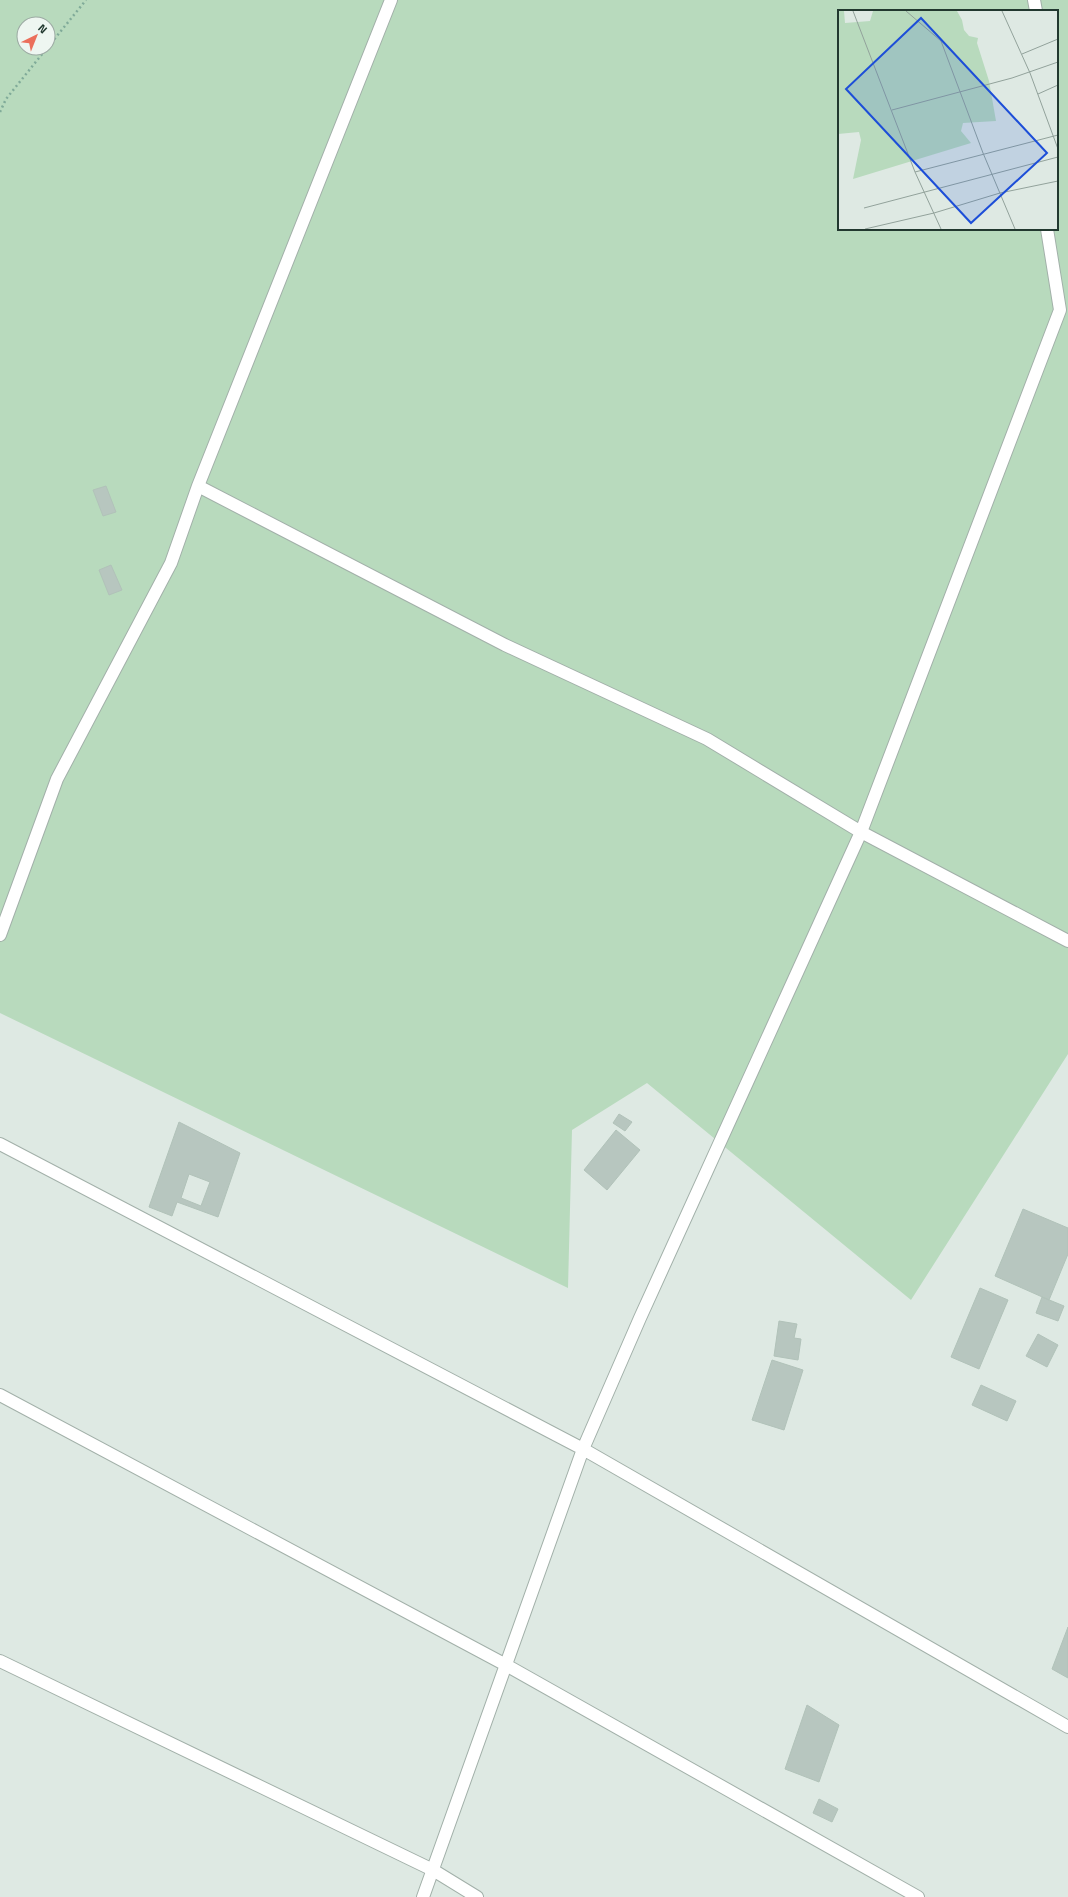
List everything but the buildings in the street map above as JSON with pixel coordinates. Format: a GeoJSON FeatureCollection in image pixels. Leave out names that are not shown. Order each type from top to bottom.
{"type":"FeatureCollection","features":[{"type":"Feature","properties":{"kind":"street"},"geometry":{"type":"LineString","coordinates":[[0,935],[57,779],[171,563],[198,486],[391,0]]}},
{"type":"Feature","properties":{"kind":"street"},"geometry":{"type":"LineString","coordinates":[[1034,0],[1036,10]]}},
{"type":"Feature","properties":{"kind":"street"},"geometry":{"type":"LineString","coordinates":[[423,1897],[583,1449],[640,1318],[861,832],[1060,310],[1047,230]]}},
{"type":"Feature","properties":{"kind":"street"},"geometry":{"type":"LineString","coordinates":[[198,486],[505,645],[707,739],[861,832],[1068,941]]}},
{"type":"Feature","properties":{"kind":"street"},"geometry":{"type":"LineString","coordinates":[[0,1144],[583,1449],[1068,1727]]}},
{"type":"Feature","properties":{"kind":"street"},"geometry":{"type":"LineString","coordinates":[[0,1394],[506,1665],[918,1897]]}},
{"type":"Feature","properties":{"kind":"street"},"geometry":{"type":"LineString","coordinates":[[0,1661],[433,1870],[477,1897]]}},
{"type":"Feature","properties":{"kind":"path"},"geometry":{"type":"LineString","coordinates":[[56,37],[86,0]]}},
{"type":"Feature","properties":{"kind":"path"},"geometry":{"type":"LineString","coordinates":[[0,112],[6,99],[41,56]]}},
{"type":"Feature","properties":{"kind":"green space"},"geometry":{"type":"Polygon","coordinates":[[[0,0],[1068,0],[1068,1054],[911,1300],[647,1083],[572,1130],[568,1288],[0,1013],[0,0]]]}}]}
